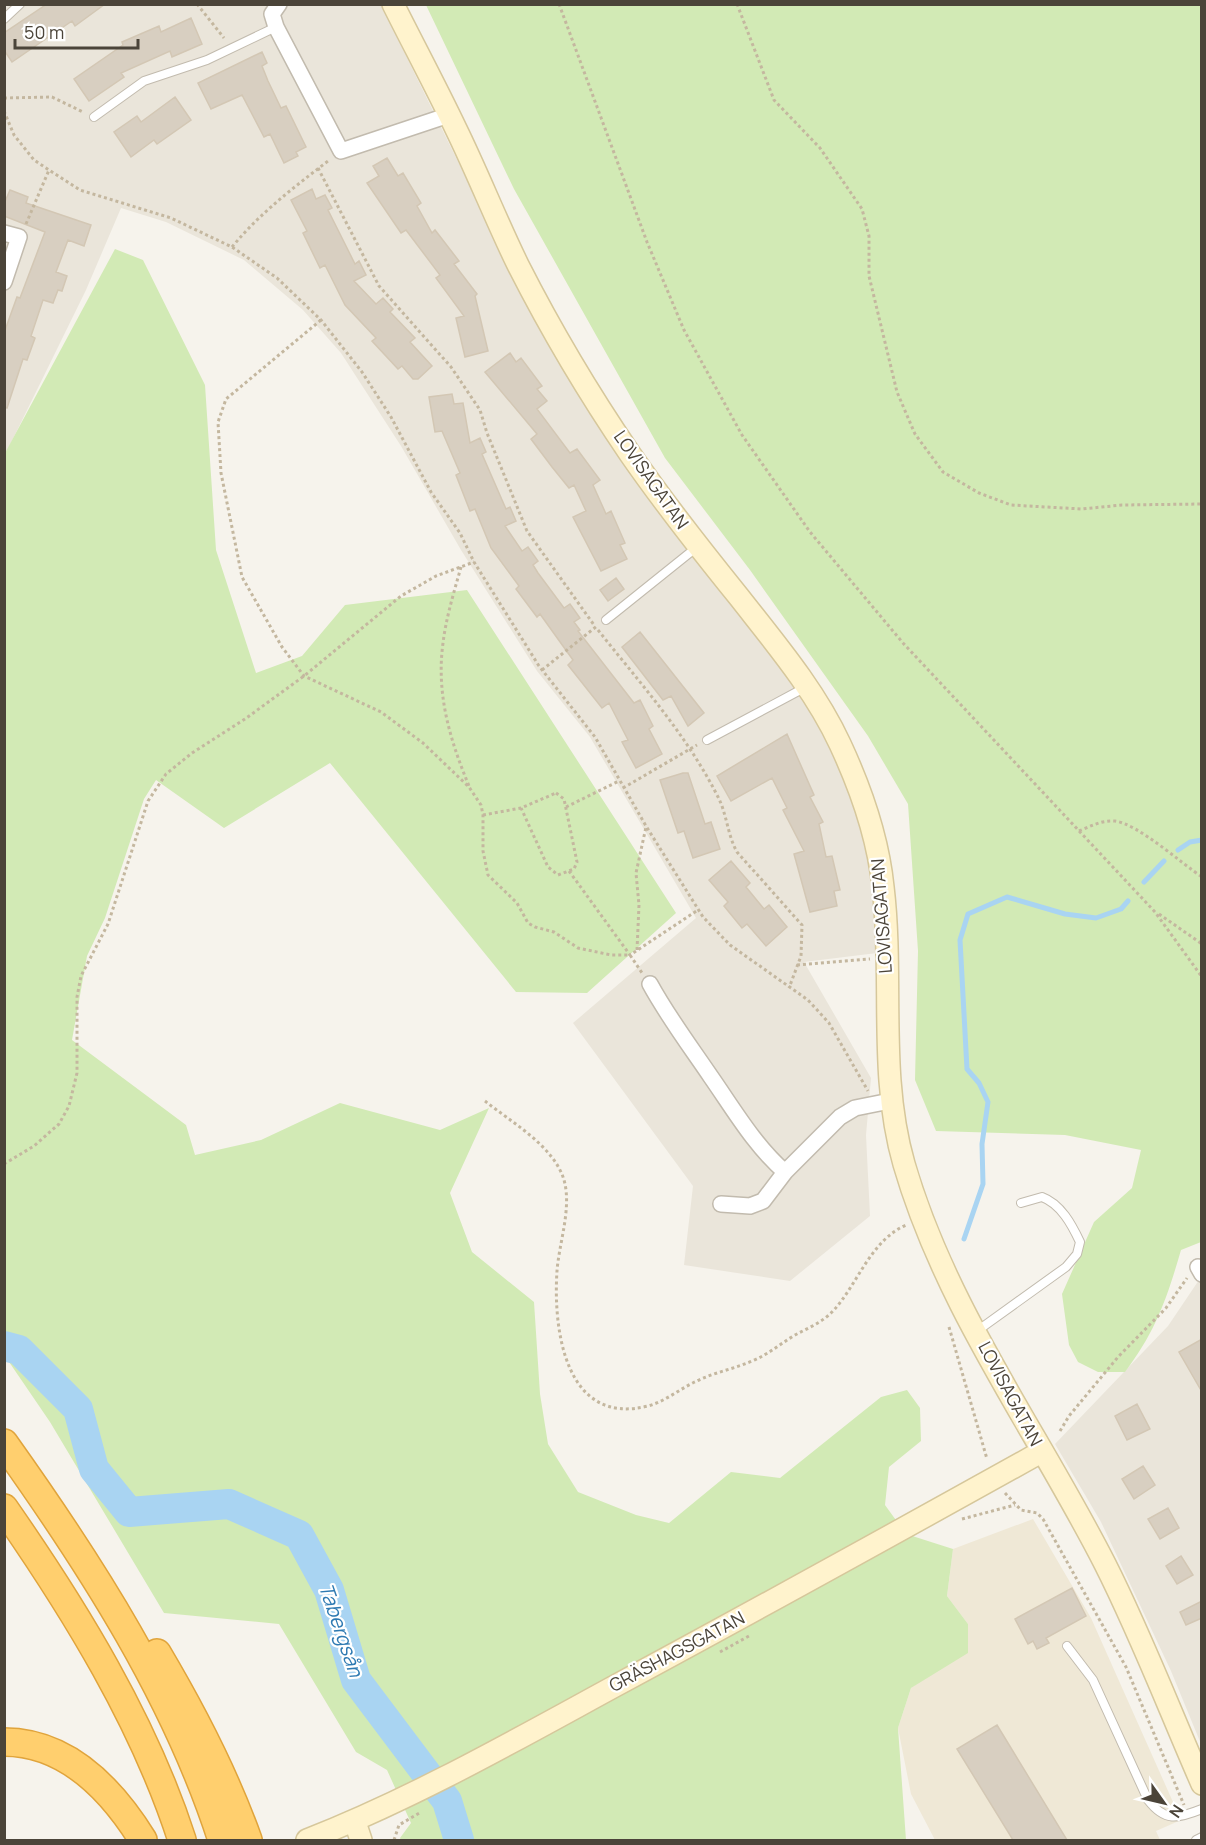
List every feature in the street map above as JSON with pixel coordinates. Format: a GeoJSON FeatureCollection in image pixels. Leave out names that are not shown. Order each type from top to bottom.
{"type":"FeatureCollection","features":[{"type":"Feature","properties":{"kind":"highway"},"geometry":{"type":"LineString","coordinates":[[4,1443],[122,1599],[150,1641],[178,1688],[216,1765],[248,1840]]}},
{"type":"Feature","properties":{"kind":"highway"},"geometry":{"type":"LineString","coordinates":[[29,1477],[136,1649],[174,1722],[222,1840]]}},
{"type":"Feature","properties":{"kind":"highway"},"geometry":{"type":"LineString","coordinates":[[4,1508],[34,1551],[103,1667],[136,1730],[182,1840]]}},
{"type":"Feature","properties":{"kind":"highway"},"geometry":{"type":"LineString","coordinates":[[4,1742],[39,1747],[75,1764],[106,1791],[143,1840]]}},
{"type":"Feature","properties":{"kind":"street"},"geometry":{"type":"LineString","coordinates":[[279,4],[272,14],[276,27],[341,151],[449,115]]}},
{"type":"Feature","properties":{"kind":"street","name":"LOVISAGATAN"},"geometry":{"type":"LineString","coordinates":[[393,4],[449,115],[521,270],[568,355],[630,453],[698,546],[807,687],[838,739],[865,805],[879,856],[884,887],[887,960],[882,1102],[922,1220],[976,1331],[1041,1452],[1106,1565],[1202,1784]]}},
{"type":"Feature","properties":{"kind":"street"},"geometry":{"type":"LineString","coordinates":[[4,282],[12,235]]}},
{"type":"Feature","properties":{"kind":"street"},"geometry":{"type":"LineString","coordinates":[[650,984],[668,1017],[748,1131],[770,1159],[785,1172]]}},
{"type":"Feature","properties":{"kind":"street"},"geometry":{"type":"LineString","coordinates":[[721,1204],[750,1206],[763,1200],[785,1172],[840,1117],[855,1108],[882,1102]]}},
{"type":"Feature","properties":{"kind":"street","name":"GRÄSHAGSGATAN"},"geometry":{"type":"LineString","coordinates":[[307,1840],[358,1831],[425,1798],[444,1778],[1041,1452]]}},
{"type":"Feature","properties":{"kind":"lane"},"geometry":{"type":"LineString","coordinates":[[4,19],[20,4]]}},
{"type":"Feature","properties":{"kind":"lane"},"geometry":{"type":"LineString","coordinates":[[93,117],[144,81],[207,60],[276,27]]}},
{"type":"Feature","properties":{"kind":"lane"},"geometry":{"type":"LineString","coordinates":[[606,620],[698,546]]}},
{"type":"Feature","properties":{"kind":"lane"},"geometry":{"type":"LineString","coordinates":[[706,740],[807,687]]}},
{"type":"Feature","properties":{"kind":"lane"},"geometry":{"type":"LineString","coordinates":[[976,1331],[1066,1267],[1077,1254],[1080,1242],[1076,1232],[1071,1222],[1050,1200],[1042,1197],[1021,1203]]}},
{"type":"Feature","properties":{"kind":"lane"},"geometry":{"type":"LineString","coordinates":[[1067,1646],[1093,1680],[1148,1800],[1157,1811],[1166,1816],[1188,1815],[1202,1809]]}},
{"type":"Feature","properties":{"kind":"lane"},"geometry":{"type":"LineString","coordinates":[[1196,1840],[1202,1837]]}},
{"type":"Feature","properties":{"kind":"path"},"geometry":{"type":"LineString","coordinates":[[197,4],[232,48]]}},
{"type":"Feature","properties":{"kind":"path"},"geometry":{"type":"LineString","coordinates":[[559,4],[647,242],[684,330],[742,435],[810,532],[903,643],[1155,912],[1202,977]]}},
{"type":"Feature","properties":{"kind":"path"},"geometry":{"type":"LineString","coordinates":[[737,4],[774,100],[820,148],[862,208],[869,236],[869,276],[897,392],[915,434],[943,472],[979,493],[1011,505],[1082,509],[1122,505],[1202,504]]}},
{"type":"Feature","properties":{"kind":"path"},"geometry":{"type":"LineString","coordinates":[[4,98],[52,97],[93,117]]}},
{"type":"Feature","properties":{"kind":"path"},"geometry":{"type":"LineString","coordinates":[[4,111],[14,135],[34,160],[48,170],[80,190],[171,218],[232,247],[277,278],[321,320],[362,372],[391,417],[431,492],[460,533],[474,562],[543,670],[595,737],[698,910],[730,945],[808,1000],[829,1023],[882,1102]]}},
{"type":"Feature","properties":{"kind":"path"},"geometry":{"type":"LineString","coordinates":[[232,247],[251,224],[285,192],[341,151]]}},
{"type":"Feature","properties":{"kind":"path"},"geometry":{"type":"LineString","coordinates":[[318,168],[379,286],[451,367],[480,410],[487,434],[527,531],[596,627],[654,696],[718,796],[730,839],[737,852],[802,925],[801,956],[789,988]]}},
{"type":"Feature","properties":{"kind":"path"},"geometry":{"type":"LineString","coordinates":[[12,235],[48,170]]}},
{"type":"Feature","properties":{"kind":"path"},"geometry":{"type":"LineString","coordinates":[[321,320],[226,399],[218,422],[222,473],[242,577],[282,647],[304,676],[381,712],[423,743],[469,787]]}},
{"type":"Feature","properties":{"kind":"path"},"geometry":{"type":"LineString","coordinates":[[4,1164],[34,1146],[59,1124],[69,1106],[78,1073],[77,997],[81,976],[108,924],[148,801],[166,774],[192,753],[245,719],[304,676],[401,596],[436,576],[474,562]]}},
{"type":"Feature","properties":{"kind":"path"},"geometry":{"type":"LineString","coordinates":[[460,567],[443,644],[442,701],[451,742],[469,787],[481,805],[483,851],[488,875],[517,903],[528,923],[554,932],[578,948],[602,954],[630,955],[698,910]]}},
{"type":"Feature","properties":{"kind":"path"},"geometry":{"type":"LineString","coordinates":[[543,670],[606,620]]}},
{"type":"Feature","properties":{"kind":"path"},"geometry":{"type":"LineString","coordinates":[[624,788],[706,740]]}},
{"type":"Feature","properties":{"kind":"path"},"geometry":{"type":"LineString","coordinates":[[566,807],[620,781]]}},
{"type":"Feature","properties":{"kind":"path"},"geometry":{"type":"LineString","coordinates":[[483,815],[520,808],[556,793],[564,799],[577,862],[569,871],[558,875],[552,873],[520,808]]}},
{"type":"Feature","properties":{"kind":"path"},"geometry":{"type":"LineString","coordinates":[[1079,831],[1097,823],[1117,821],[1144,834],[1202,877]]}},
{"type":"Feature","properties":{"kind":"path"},"geometry":{"type":"LineString","coordinates":[[637,950],[639,905],[636,873],[646,826]]}},
{"type":"Feature","properties":{"kind":"path"},"geometry":{"type":"LineString","coordinates":[[569,871],[650,984]]}},
{"type":"Feature","properties":{"kind":"path"},"geometry":{"type":"LineString","coordinates":[[1155,912],[1202,944]]}},
{"type":"Feature","properties":{"kind":"path"},"geometry":{"type":"LineString","coordinates":[[797,965],[866,958],[887,960]]}},
{"type":"Feature","properties":{"kind":"path"},"geometry":{"type":"LineString","coordinates":[[485,1101],[540,1145],[561,1172],[566,1192],[557,1299],[564,1351],[568,1368],[585,1392],[602,1403],[615,1407],[649,1406],[705,1377],[752,1362],[775,1350],[833,1311],[860,1271],[898,1228],[922,1220]]}},
{"type":"Feature","properties":{"kind":"path"},"geometry":{"type":"LineString","coordinates":[[1060,1431],[1069,1416],[1118,1357],[1200,1270]]}},
{"type":"Feature","properties":{"kind":"path"},"geometry":{"type":"LineString","coordinates":[[1004,1492],[1022,1510],[1037,1513],[1043,1519],[1126,1667],[1188,1815]]}},
{"type":"Feature","properties":{"kind":"path"},"geometry":{"type":"LineString","coordinates":[[394,1840],[399,1825],[425,1798]]}},
{"type":"Feature","properties":{"kind":"shaded area"},"geometry":{"type":"Polygon","coordinates":[[[5,5],[381,5],[524,296],[725,594],[808,703],[847,773],[871,868],[880,928],[877,953],[804,962],[871,1078],[866,1135],[870,1216],[790,1281],[684,1265],[693,1186],[573,1023],[696,918],[590,737],[537,671],[461,550],[401,446],[341,353],[303,310],[244,260],[166,222],[121,208],[86,290],[5,455],[5,5]]]}},
{"type":"Feature","properties":{"kind":"shaded area"},"geometry":{"type":"Polygon","coordinates":[[[1201,1277],[1201,1744],[1171,1671],[1101,1522],[1055,1444],[1168,1326],[1201,1277]]]}},
{"type":"Feature","properties":{"kind":"shaded area"},"geometry":{"type":"Polygon","coordinates":[[[1033,1519],[1091,1618],[1181,1820],[1156,1831],[1160,1840],[935,1840],[911,1794],[898,1728],[911,1688],[922,1680],[968,1624],[947,1596],[953,1549],[1033,1519]]]}},
{"type":"Feature","properties":{"kind":"green space"},"geometry":{"type":"Polygon","coordinates":[[[426,5],[1201,5],[1201,1242],[1181,1250],[1171,1284],[1153,1328],[1125,1372],[1098,1372],[1078,1362],[1069,1345],[1062,1294],[1094,1222],[1132,1188],[1141,1150],[1065,1135],[936,1131],[915,1080],[918,951],[908,804],[868,736],[750,570],[665,458],[514,189],[426,5]]]}},
{"type":"Feature","properties":{"kind":"green space"},"geometry":{"type":"Polygon","coordinates":[[[115,249],[143,260],[205,385],[216,550],[256,673],[302,656],[345,605],[467,590],[676,913],[587,993],[516,992],[330,763],[224,828],[156,780],[144,799],[105,918],[87,956],[72,1040],[186,1125],[195,1155],[261,1140],[340,1103],[440,1130],[489,1108],[450,1193],[472,1252],[534,1302],[540,1394],[548,1444],[578,1492],[636,1515],[669,1523],[731,1472],[780,1478],[881,1397],[907,1390],[920,1408],[921,1441],[889,1467],[885,1505],[906,1534],[953,1549],[947,1596],[968,1624],[968,1653],[911,1688],[898,1728],[906,1840],[401,1840],[400,1838],[411,1823],[387,1770],[356,1752],[279,1624],[164,1613],[50,1422],[5,1356],[4,455],[115,249]]]}},
{"type":"Feature","properties":{"kind":"building"},"geometry":{"type":"Polygon","coordinates":[[[47,4],[105,4],[75,26],[72,21],[12,62],[4,50],[4,33],[47,4]]]}},
{"type":"Feature","properties":{"kind":"building"},"geometry":{"type":"Polygon","coordinates":[[[191,18],[202,44],[172,57],[170,51],[121,73],[124,77],[89,101],[74,79],[123,45],[122,42],[159,26],[161,32],[191,18]]]}},
{"type":"Feature","properties":{"kind":"building"},"geometry":{"type":"Polygon","coordinates":[[[262,52],[267,63],[262,66],[268,81],[281,108],[286,106],[306,147],[296,152],[298,156],[284,163],[270,134],[264,137],[242,95],[211,109],[198,83],[262,52]]]}},
{"type":"Feature","properties":{"kind":"building"},"geometry":{"type":"Polygon","coordinates":[[[175,97],[191,120],[157,144],[154,140],[131,157],[114,132],[137,116],[141,122],[175,97]]]}},
{"type":"Feature","properties":{"kind":"building"},"geometry":{"type":"Polygon","coordinates":[[[387,158],[398,176],[403,173],[421,203],[417,206],[432,233],[435,230],[459,261],[454,264],[477,294],[475,296],[488,351],[465,357],[456,318],[464,316],[436,278],[440,275],[406,230],[401,233],[367,183],[379,176],[373,166],[387,158]]]}},
{"type":"Feature","properties":{"kind":"building"},"geometry":{"type":"Polygon","coordinates":[[[312,189],[316,199],[325,195],[332,208],[328,210],[355,264],[359,261],[366,275],[354,281],[376,304],[383,298],[393,309],[390,312],[415,338],[410,342],[432,366],[418,379],[413,379],[402,366],[398,369],[372,341],[376,338],[345,305],[325,265],[320,268],[303,233],[307,231],[291,200],[312,189]]]}},
{"type":"Feature","properties":{"kind":"building"},"geometry":{"type":"Polygon","coordinates":[[[10,190],[28,197],[26,203],[91,225],[84,246],[68,240],[56,272],[67,276],[62,291],[58,290],[53,303],[43,300],[31,336],[35,338],[27,360],[23,359],[7,408],[4,407],[4,333],[45,232],[4,216],[4,204],[10,190]]]}},
{"type":"Feature","properties":{"kind":"building"},"geometry":{"type":"Polygon","coordinates":[[[510,353],[516,362],[521,358],[542,386],[537,389],[547,401],[537,409],[570,453],[577,449],[600,480],[593,485],[606,514],[611,511],[625,543],[620,545],[627,559],[601,571],[573,517],[586,511],[574,485],[569,488],[552,467],[531,439],[537,434],[485,372],[510,353]]]}},
{"type":"Feature","properties":{"kind":"building"},"geometry":{"type":"Polygon","coordinates":[[[452,394],[454,404],[463,403],[470,443],[480,438],[486,452],[482,454],[506,509],[510,507],[516,521],[505,526],[522,551],[528,547],[538,561],[533,565],[538,573],[564,608],[570,604],[580,618],[574,622],[580,630],[578,631],[634,703],[640,700],[653,726],[649,729],[662,754],[636,768],[622,742],[628,740],[609,703],[602,708],[568,665],[573,660],[540,614],[537,617],[516,589],[519,586],[491,548],[475,509],[470,511],[456,475],[460,473],[442,431],[435,432],[429,397],[452,394]]]}},
{"type":"Feature","properties":{"kind":"building"},"geometry":{"type":"Polygon","coordinates":[[[616,578],[624,589],[608,601],[600,590],[616,578]]]}},
{"type":"Feature","properties":{"kind":"building"},"geometry":{"type":"Polygon","coordinates":[[[640,632],[704,713],[688,726],[671,696],[663,700],[622,647],[640,632]]]}},
{"type":"Feature","properties":{"kind":"building"},"geometry":{"type":"Polygon","coordinates":[[[787,734],[814,795],[810,797],[823,822],[819,824],[826,857],[832,856],[840,890],[834,891],[837,906],[810,912],[794,854],[804,851],[783,810],[787,808],[772,778],[731,801],[717,776],[787,734]]]}},
{"type":"Feature","properties":{"kind":"building"},"geometry":{"type":"Polygon","coordinates":[[[688,773],[705,824],[711,822],[720,849],[693,858],[684,831],[678,833],[660,780],[688,773]]]}},
{"type":"Feature","properties":{"kind":"building"},"geometry":{"type":"Polygon","coordinates":[[[731,861],[750,883],[746,887],[764,909],[769,905],[787,927],[766,946],[747,924],[742,928],[724,906],[728,902],[709,880],[731,861]]]}},
{"type":"Feature","properties":{"kind":"building"},"geometry":{"type":"Polygon","coordinates":[[[1202,1339],[1202,1392],[1179,1352],[1202,1339]]]}},
{"type":"Feature","properties":{"kind":"building"},"geometry":{"type":"Polygon","coordinates":[[[1137,1404],[1150,1429],[1127,1440],[1115,1416],[1137,1404]]]}},
{"type":"Feature","properties":{"kind":"building"},"geometry":{"type":"Polygon","coordinates":[[[1143,1466],[1155,1485],[1134,1499],[1122,1479],[1143,1466]]]}},
{"type":"Feature","properties":{"kind":"building"},"geometry":{"type":"Polygon","coordinates":[[[1168,1508],[1179,1528],[1160,1539],[1148,1519],[1168,1508]]]}},
{"type":"Feature","properties":{"kind":"building"},"geometry":{"type":"Polygon","coordinates":[[[1181,1556],[1193,1575],[1177,1584],[1166,1566],[1181,1556]]]}},
{"type":"Feature","properties":{"kind":"building"},"geometry":{"type":"Polygon","coordinates":[[[1072,1588],[1086,1616],[1046,1638],[1049,1643],[1037,1649],[1033,1641],[1028,1644],[1015,1619],[1072,1588]]]}},
{"type":"Feature","properties":{"kind":"building"},"geometry":{"type":"Polygon","coordinates":[[[1202,1601],[1202,1618],[1186,1625],[1180,1612],[1202,1601]]]}},
{"type":"Feature","properties":{"kind":"building"},"geometry":{"type":"Polygon","coordinates":[[[997,1725],[1067,1840],[1013,1840],[957,1749],[997,1725]]]}},
{"type":"Feature","properties":{"kind":"waterway"},"geometry":{"type":"LineString","coordinates":[[1178,850],[1190,842],[1202,840]]}},
{"type":"Feature","properties":{"kind":"waterway"},"geometry":{"type":"LineString","coordinates":[[1144,882],[1164,861]]}},
{"type":"Feature","properties":{"kind":"waterway"},"geometry":{"type":"LineString","coordinates":[[964,1239],[983,1184],[982,1144],[988,1102],[979,1083],[967,1069],[960,940],[968,914],[1007,897],[1065,914],[1096,918],[1121,909],[1128,901]]}},
{"type":"Feature","properties":{"kind":"waterway","name":"Tabergsån"},"geometry":{"type":"LineString","coordinates":[[4,1346],[19,1350],[78,1409],[94,1469],[129,1512],[229,1504],[299,1535],[329,1590],[356,1680],[447,1801],[459,1840]]}}]}
